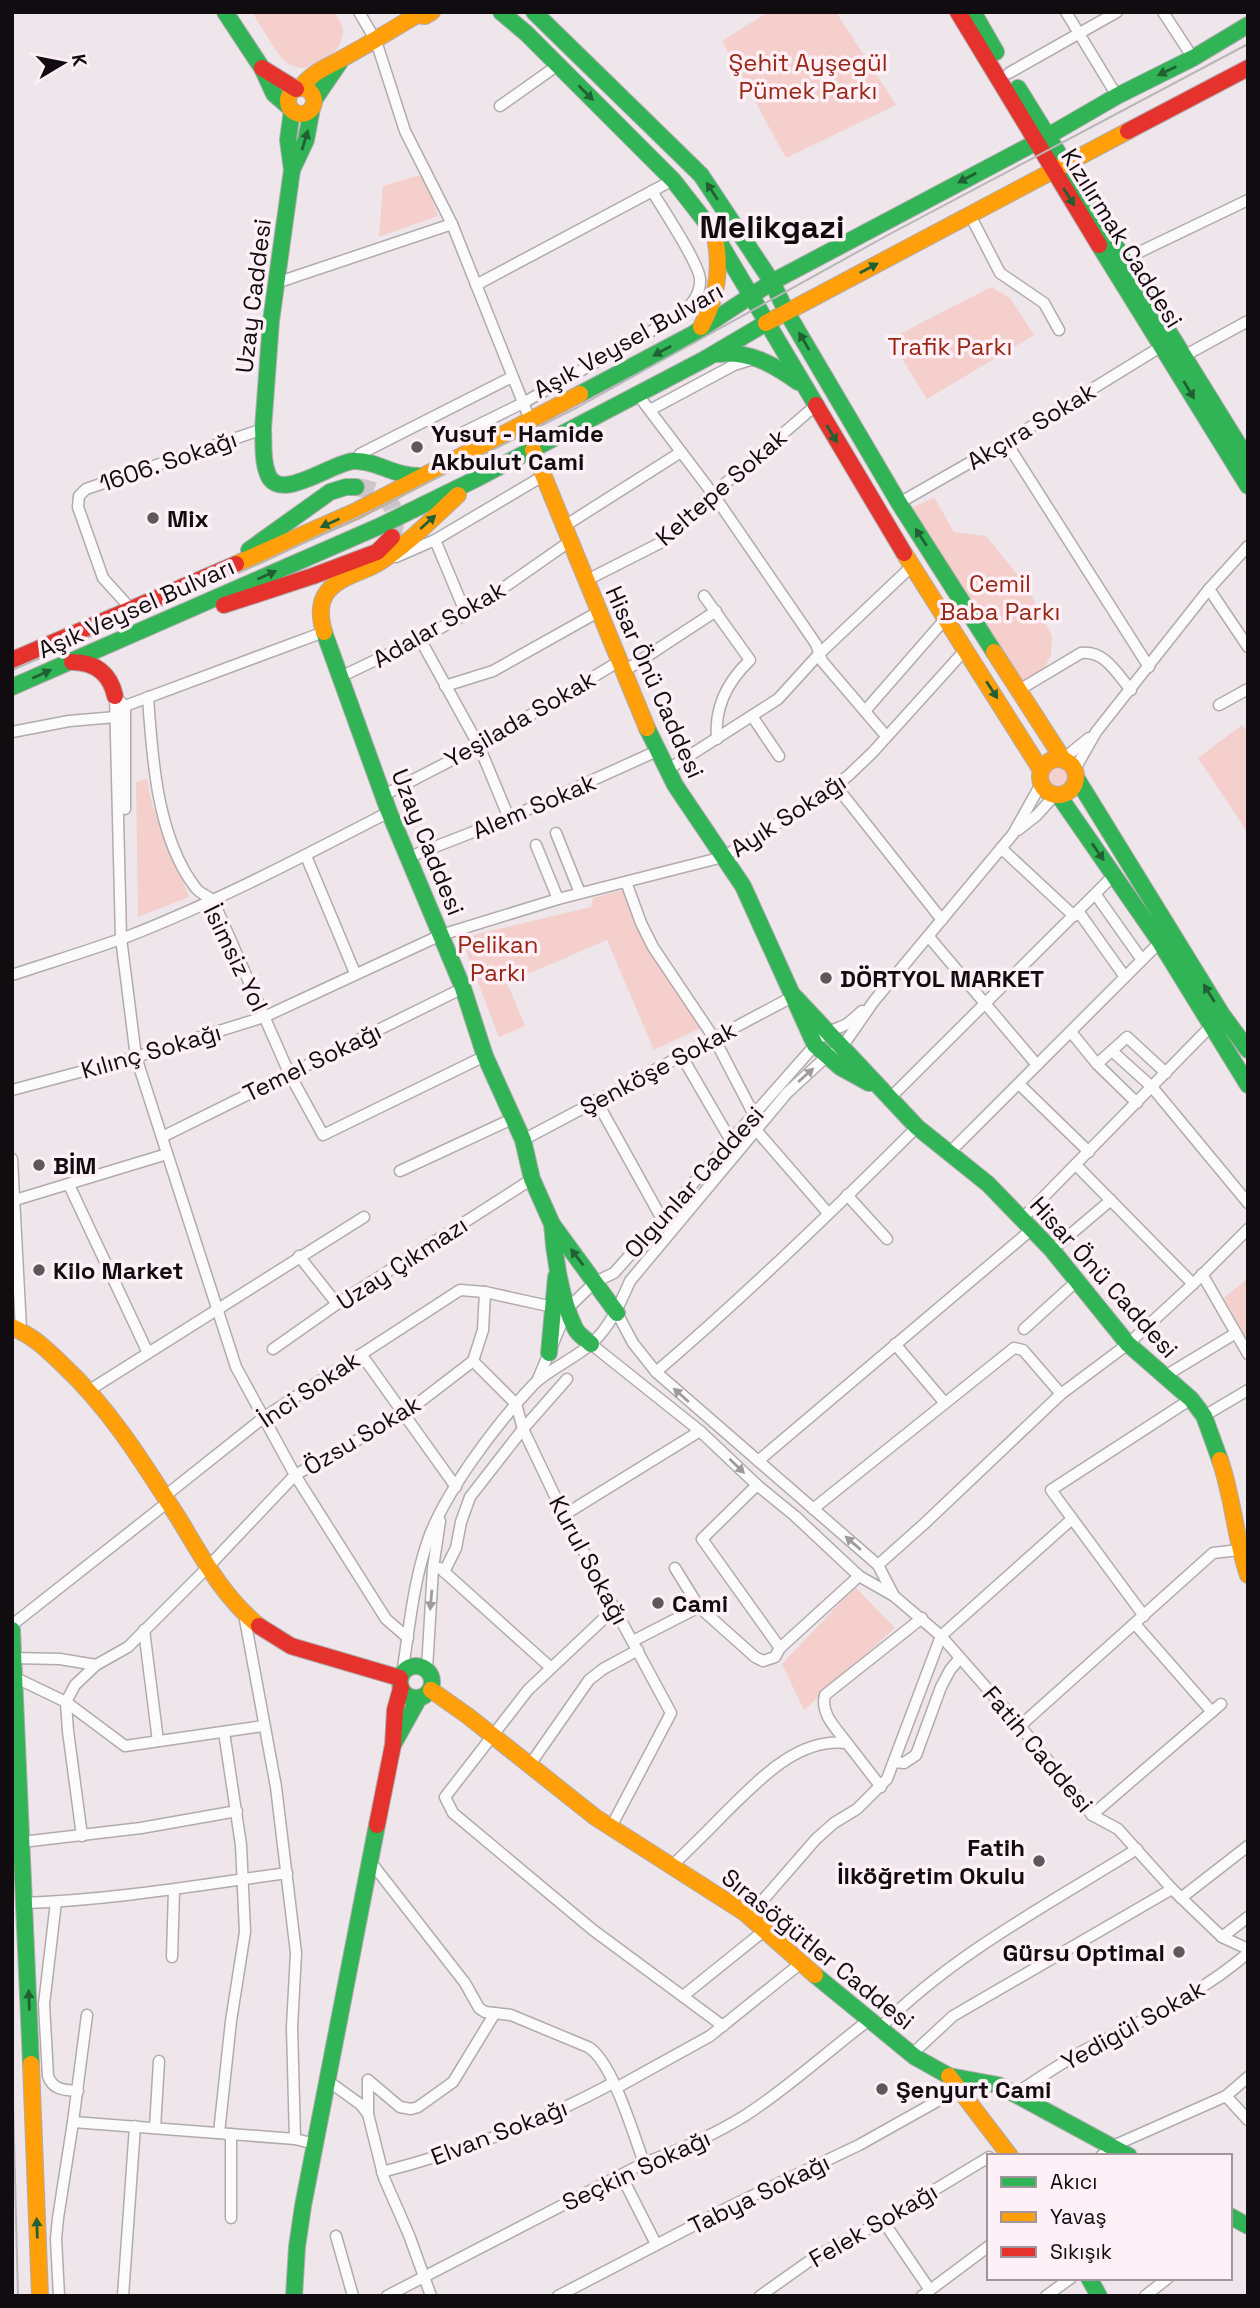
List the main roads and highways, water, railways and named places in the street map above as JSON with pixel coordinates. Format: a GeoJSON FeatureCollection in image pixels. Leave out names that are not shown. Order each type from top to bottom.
{"type":"FeatureCollection","features":[{"type":"Feature","properties":{"kind":"main road"},"geometry":{"type":"LineString","coordinates":[[225,12],[262,68],[274,94],[302,114],[313,104],[341,60]]}},
{"type":"Feature","properties":{"kind":"main road"},"geometry":{"type":"LineString","coordinates":[[501,12],[526,33],[673,180],[712,230],[912,566],[966,649],[1041,777],[1045,790],[1056,796],[1160,942],[1248,1085]]}},
{"type":"Feature","properties":{"kind":"main road","name":"Kızılırmak Caddesi"},"geometry":{"type":"LineString","coordinates":[[958,12],[1060,167],[1161,346],[1248,486]]}},
{"type":"Feature","properties":{"kind":"main road","name":"Kızılırmak Caddesi"},"geometry":{"type":"LineString","coordinates":[[973,12],[1009,73],[1042,138]]}},
{"type":"Feature","properties":{"kind":"main road"},"geometry":{"type":"LineString","coordinates":[[290,108],[288,99],[306,80],[330,63],[376,41],[422,13]]}},
{"type":"Feature","properties":{"kind":"main road"},"geometry":{"type":"LineString","coordinates":[[543,14],[701,175],[772,282],[786,311],[899,503],[1248,1050]]}},
{"type":"Feature","properties":{"kind":"main road","name":"Aşık Veysel Bulvarı"},"geometry":{"type":"LineString","coordinates":[[16,654],[132,610],[356,511],[699,330],[772,282],[1117,96],[1193,58],[1248,25]]}},
{"type":"Feature","properties":{"kind":"main road"},"geometry":{"type":"LineString","coordinates":[[262,68],[298,89],[308,90],[313,104]]}},
{"type":"Feature","properties":{"kind":"main road","name":"Aşık Veysel Bulvarı"},"geometry":{"type":"LineString","coordinates":[[12,687],[380,526],[533,450],[705,359],[786,311],[1248,68]]}},
{"type":"Feature","properties":{"kind":"main road","name":"Uzay Caddesi"},"geometry":{"type":"LineString","coordinates":[[292,170],[299,160],[312,117],[313,104]]}},
{"type":"Feature","properties":{"kind":"main road","name":"Uzay Caddesi"},"geometry":{"type":"LineString","coordinates":[[290,108],[288,156],[292,170],[267,359],[264,429],[268,475],[279,486],[291,486],[341,463],[357,461]]}},
{"type":"Feature","properties":{"kind":"main road","name":"Kızılırmak Caddesi"},"geometry":{"type":"LineString","coordinates":[[1060,167],[1125,259],[1248,460]]}},
{"type":"Feature","properties":{"kind":"main road"},"geometry":{"type":"LineString","coordinates":[[699,330],[710,309],[717,286],[718,252],[712,230]]}},
{"type":"Feature","properties":{"kind":"main road"},"geometry":{"type":"LineString","coordinates":[[705,359],[729,352],[746,353],[760,357],[803,386]]}},
{"type":"Feature","properties":{"kind":"main road","name":"Hisar Önü Caddesi"},"geometry":{"type":"LineString","coordinates":[[533,450],[657,751],[692,813],[743,886],[820,1051],[861,1080],[884,1092]]}},
{"type":"Feature","properties":{"kind":"main road"},"geometry":{"type":"LineString","coordinates":[[357,461],[400,476],[428,474]]}},
{"type":"Feature","properties":{"kind":"main road"},"geometry":{"type":"LineString","coordinates":[[356,511],[366,485],[357,461]]}},
{"type":"Feature","properties":{"kind":"main road","name":"Uzay Caddesi"},"geometry":{"type":"LineString","coordinates":[[475,479],[400,547],[370,569],[329,589],[322,601],[320,614],[324,632],[389,812],[463,988],[485,1056],[523,1140],[532,1179],[552,1224],[617,1313]]}},
{"type":"Feature","properties":{"kind":"main road"},"geometry":{"type":"LineString","coordinates":[[215,574],[330,492],[356,487]]}},
{"type":"Feature","properties":{"kind":"main road"},"geometry":{"type":"LineString","coordinates":[[137,633],[313,576],[377,552],[392,537]]}},
{"type":"Feature","properties":{"kind":"main road"},"geometry":{"type":"LineString","coordinates":[[72,662],[85,662],[103,671],[120,701]]}},
{"type":"Feature","properties":{"kind":"main road"},"geometry":{"type":"LineString","coordinates":[[1041,777],[1052,760],[1071,769]]}},
{"type":"Feature","properties":{"kind":"main road"},"geometry":{"type":"LineString","coordinates":[[1056,796],[1069,793],[1071,769]]}},
{"type":"Feature","properties":{"kind":"main road","name":"Hisar Önü Caddesi"},"geometry":{"type":"LineString","coordinates":[[794,996],[916,1127],[988,1184],[1052,1250],[1128,1344],[1191,1399],[1204,1416],[1224,1472],[1248,1575]]}},
{"type":"Feature","properties":{"kind":"main road","name":"Uzay Caddesi"},"geometry":{"type":"LineString","coordinates":[[552,1224],[561,1308],[576,1331],[591,1344]]}},
{"type":"Feature","properties":{"kind":"main road"},"geometry":{"type":"LineString","coordinates":[[549,1353],[561,1308]]}},
{"type":"Feature","properties":{"kind":"main road"},"geometry":{"type":"LineString","coordinates":[[16,1328],[32,1336],[88,1391],[130,1441],[208,1567],[244,1614],[268,1633],[291,1646],[401,1680],[410,1698],[425,1694]]}},
{"type":"Feature","properties":{"kind":"main road"},"geometry":{"type":"LineString","coordinates":[[12,1628],[40,2296]]}},
{"type":"Feature","properties":{"kind":"main road"},"geometry":{"type":"LineString","coordinates":[[294,2296],[299,2226],[393,1745],[395,1710],[401,1680],[413,1666],[427,1669],[432,1677],[425,1694],[393,1745]]}},
{"type":"Feature","properties":{"kind":"main road","name":"Sırasöğütler Caddesi"},"geometry":{"type":"LineString","coordinates":[[425,1694],[468,1716],[528,1766],[611,1827],[749,1916],[832,1991],[912,2054],[954,2083],[998,2084],[1107,2151]]}},
{"type":"Feature","properties":{"kind":"main road"},"geometry":{"type":"LineString","coordinates":[[954,2083],[998,2154]]}},
{"type":"Feature","properties":{"kind":"main road"},"geometry":{"type":"LineString","coordinates":[[1090,2280],[1099,2296]]}},
{"type":"Feature","properties":{"kind":"tunnel"},"geometry":{"type":"LineString","coordinates":[[356,487],[374,491],[388,500],[395,514],[393,534]]}},
{"type":"Feature","properties":{"kind":"tram line"},"geometry":{"type":"LineString","coordinates":[[12,670],[261,563],[578,407],[888,235],[1248,44]]}},
{"type":"Feature","properties":{"kind":"tram line"},"geometry":{"type":"LineString","coordinates":[[12,2061],[18,2296]]}},
{"type":"Feature","properties":{"kind":"place","name":"Yusuf - Hamide Akbulut Cami"},"geometry":{"type":"Point","coordinates":[417,447]}},
{"type":"Feature","properties":{"kind":"place","name":"Mix"},"geometry":{"type":"Point","coordinates":[153,518]}},
{"type":"Feature","properties":{"kind":"place","name":"DÖRTYOL MARKET"},"geometry":{"type":"Point","coordinates":[826,978]}},
{"type":"Feature","properties":{"kind":"place","name":"BİM"},"geometry":{"type":"Point","coordinates":[39,1165]}},
{"type":"Feature","properties":{"kind":"place","name":"Kilo Market"},"geometry":{"type":"Point","coordinates":[39,1270]}},
{"type":"Feature","properties":{"kind":"place","name":"Cami"},"geometry":{"type":"Point","coordinates":[658,1603]}},
{"type":"Feature","properties":{"kind":"place","name":"Fatih İlköğretim Okulu"},"geometry":{"type":"Point","coordinates":[1039,1861]}},
{"type":"Feature","properties":{"kind":"place","name":"Gürsu Optimal"},"geometry":{"type":"Point","coordinates":[1179,1952]}},
{"type":"Feature","properties":{"kind":"place","name":"Şenyurt Cami"},"geometry":{"type":"Point","coordinates":[882,2089]}},
{"type":"Feature","properties":{"kind":"district","name":"Melikgazi"},"geometry":{"type":"Point","coordinates":[772,227]}},
{"type":"Feature","properties":{"kind":"park label","name":"Şehit Ayşegül Pümek Parkı"},"geometry":{"type":"Point","coordinates":[808,76]}},
{"type":"Feature","properties":{"kind":"park label","name":"Trafik Parkı"},"geometry":{"type":"Point","coordinates":[950,346]}},
{"type":"Feature","properties":{"kind":"park label","name":"Cemil Baba Parkı"},"geometry":{"type":"Point","coordinates":[1000,597]}},
{"type":"Feature","properties":{"kind":"park label","name":"Pelikan Parkı"},"geometry":{"type":"Point","coordinates":[498,958]}}]}
